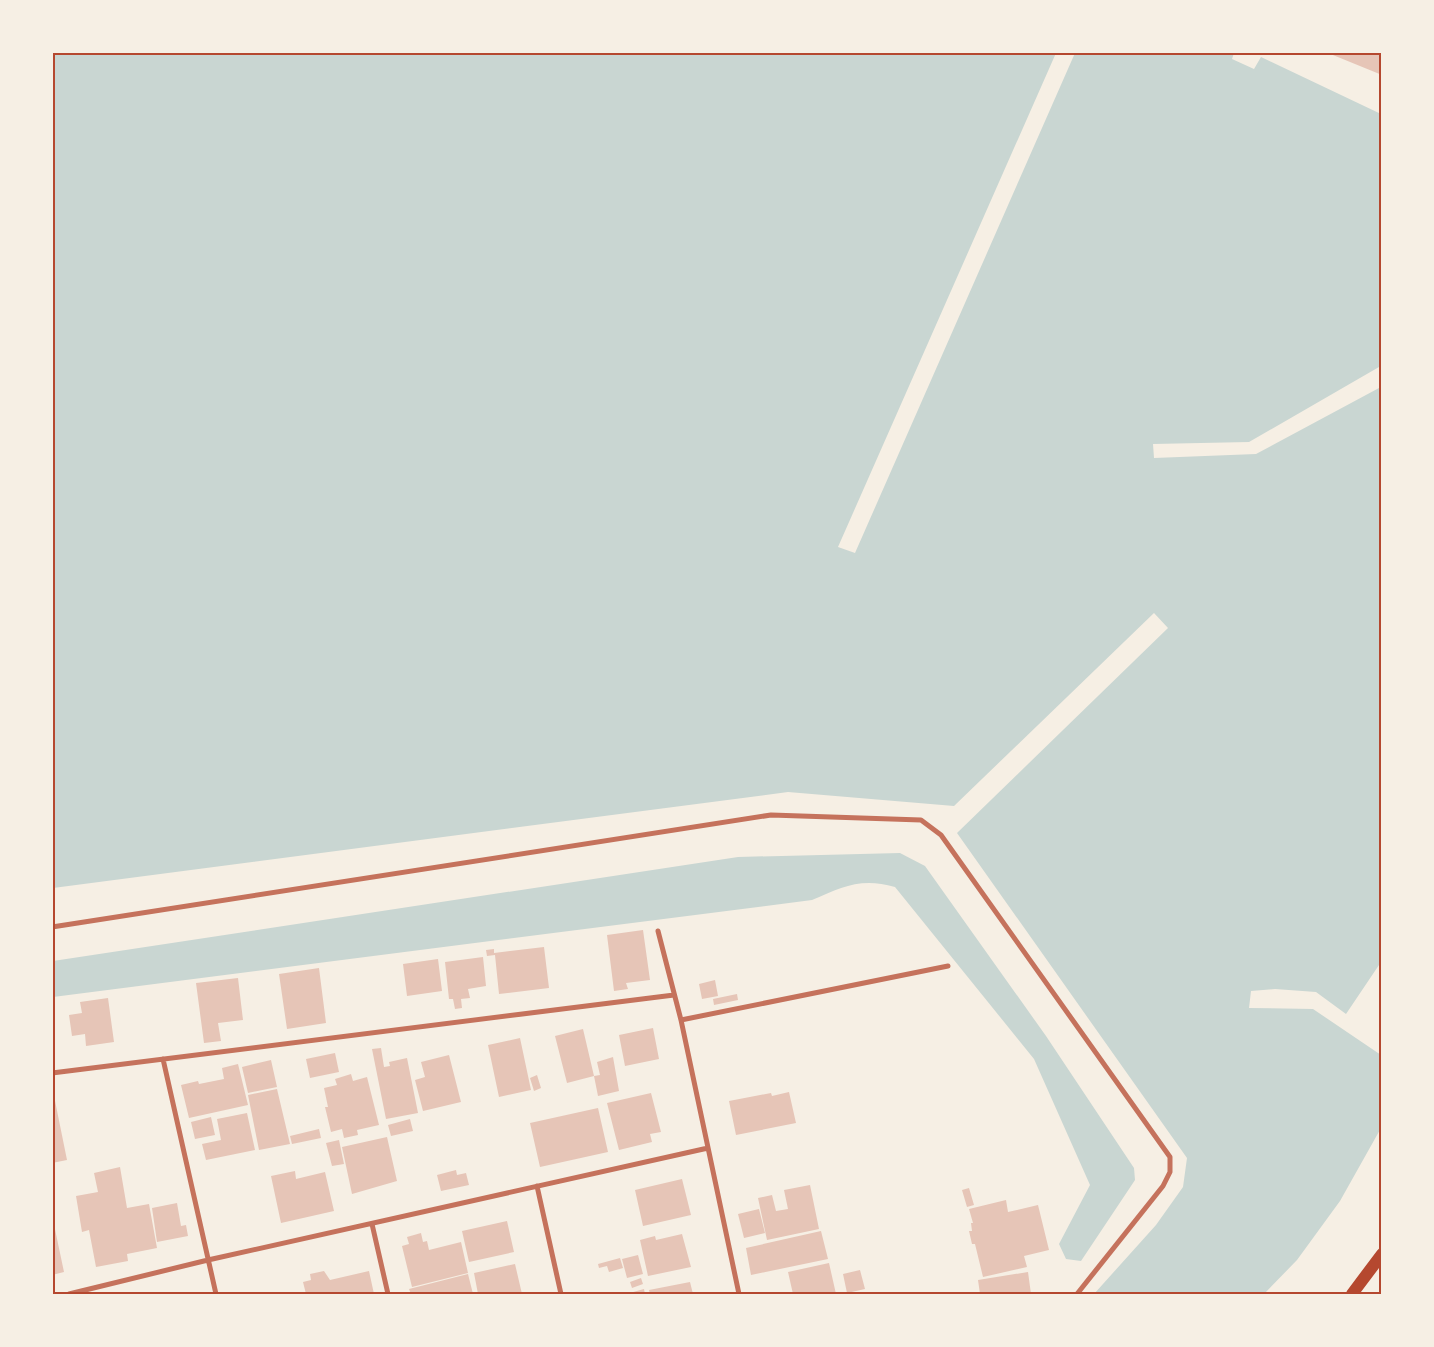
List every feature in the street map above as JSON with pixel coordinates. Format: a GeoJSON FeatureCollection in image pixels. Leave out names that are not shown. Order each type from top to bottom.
{"type":"FeatureCollection","features":[{"type":"Feature","properties":{"kind":"main road"},"geometry":{"type":"LineString","coordinates":[[1352,1294],[1382,1254]]}},
{"type":"Feature","properties":{"kind":"street"},"geometry":{"type":"LineString","coordinates":[[52,927],[771,814],[921,820],[941,836],[1170,1156],[1170,1172],[1163,1186],[1077,1294]]}},
{"type":"Feature","properties":{"kind":"street"},"geometry":{"type":"LineString","coordinates":[[658,931],[681,1020],[739,1294]]}},
{"type":"Feature","properties":{"kind":"street"},"geometry":{"type":"LineString","coordinates":[[681,1020],[948,966]]}},
{"type":"Feature","properties":{"kind":"street"},"geometry":{"type":"LineString","coordinates":[[52,1073],[674,995]]}},
{"type":"Feature","properties":{"kind":"street"},"geometry":{"type":"LineString","coordinates":[[163,1058],[216,1294]]}},
{"type":"Feature","properties":{"kind":"street"},"geometry":{"type":"LineString","coordinates":[[69,1294],[208,1260],[708,1148]]}},
{"type":"Feature","properties":{"kind":"street"},"geometry":{"type":"LineString","coordinates":[[537,1186],[561,1294]]}},
{"type":"Feature","properties":{"kind":"street"},"geometry":{"type":"LineString","coordinates":[[372,1224],[388,1294]]}},
{"type":"Feature","properties":{"kind":"shaded area"},"geometry":{"type":"Polygon","coordinates":[[[52,53],[1056,53],[838,547],[855,553],[1075,53],[1234,53],[1232,59],[1254,69],[1261,57],[1381,114],[1382,360],[1379,367],[1249,442],[1153,444],[1154,458],[1256,454],[1379,388],[1381,390],[1381,962],[1346,1014],[1316,992],[1275,989],[1251,991],[1249,1008],[1313,1009],[1381,1055],[1381,1128],[1340,1201],[1297,1260],[1264,1294],[1094,1294],[1156,1225],[1183,1187],[1187,1158],[957,833],[1168,628],[1154,613],[954,806],[788,792],[53,888],[52,53]]]}},
{"type":"Feature","properties":{"kind":"shaded area"},"geometry":{"type":"Polygon","coordinates":[[[900,853],[925,866],[1046,1036],[1134,1168],[1135,1180],[1081,1261],[1066,1259],[1059,1244],[1090,1185],[1034,1059],[895,887],[883,884],[862,883],[842,888],[812,900],[53,997],[53,961],[738,857],[900,853]]]}},
{"type":"Feature","properties":{"kind":"building"},"geometry":{"type":"Polygon","coordinates":[[[1382,52],[1382,75],[1328,53],[1382,52]]]}},
{"type":"Feature","properties":{"kind":"building"},"geometry":{"type":"Polygon","coordinates":[[[643,930],[650,980],[626,983],[628,989],[614,991],[607,935],[643,930]]]}},
{"type":"Feature","properties":{"kind":"building"},"geometry":{"type":"Polygon","coordinates":[[[544,947],[549,988],[499,994],[495,955],[487,956],[486,950],[494,949],[494,953],[544,947]]]}},
{"type":"Feature","properties":{"kind":"building"},"geometry":{"type":"Polygon","coordinates":[[[483,957],[486,986],[468,989],[470,998],[461,999],[462,1008],[455,1009],[453,999],[449,999],[445,962],[483,957]]]}},
{"type":"Feature","properties":{"kind":"building"},"geometry":{"type":"Polygon","coordinates":[[[438,959],[442,991],[407,996],[403,964],[438,959]]]}},
{"type":"Feature","properties":{"kind":"building"},"geometry":{"type":"Polygon","coordinates":[[[319,968],[326,1023],[287,1029],[279,974],[319,968]]]}},
{"type":"Feature","properties":{"kind":"building"},"geometry":{"type":"Polygon","coordinates":[[[238,978],[243,1020],[218,1023],[221,1041],[204,1043],[196,983],[238,978]]]}},
{"type":"Feature","properties":{"kind":"building"},"geometry":{"type":"Polygon","coordinates":[[[715,980],[718,996],[702,999],[699,984],[715,980]]]}},
{"type":"Feature","properties":{"kind":"building"},"geometry":{"type":"Polygon","coordinates":[[[737,994],[738,1000],[714,1005],[713,999],[737,994]]]}},
{"type":"Feature","properties":{"kind":"building"},"geometry":{"type":"Polygon","coordinates":[[[108,998],[114,1042],[86,1046],[85,1034],[72,1036],[69,1015],[82,1013],[80,1002],[108,998]]]}},
{"type":"Feature","properties":{"kind":"building"},"geometry":{"type":"Polygon","coordinates":[[[653,1028],[659,1059],[625,1066],[619,1035],[653,1028]]]}},
{"type":"Feature","properties":{"kind":"building"},"geometry":{"type":"Polygon","coordinates":[[[583,1029],[594,1076],[567,1083],[555,1036],[583,1029]]]}},
{"type":"Feature","properties":{"kind":"building"},"geometry":{"type":"Polygon","coordinates":[[[520,1038],[531,1090],[499,1097],[488,1045],[520,1038]]]}},
{"type":"Feature","properties":{"kind":"building"},"geometry":{"type":"Polygon","coordinates":[[[381,1048],[384,1067],[390,1066],[389,1062],[407,1058],[418,1113],[386,1119],[372,1049],[381,1048]]]}},
{"type":"Feature","properties":{"kind":"building"},"geometry":{"type":"Polygon","coordinates":[[[335,1053],[339,1072],[310,1078],[306,1059],[335,1053]]]}},
{"type":"Feature","properties":{"kind":"building"},"geometry":{"type":"Polygon","coordinates":[[[449,1055],[461,1102],[423,1111],[415,1080],[425,1077],[421,1062],[449,1055]]]}},
{"type":"Feature","properties":{"kind":"building"},"geometry":{"type":"Polygon","coordinates":[[[613,1057],[619,1091],[598,1096],[594,1076],[600,1075],[597,1062],[613,1057]]]}},
{"type":"Feature","properties":{"kind":"building"},"geometry":{"type":"Polygon","coordinates":[[[271,1060],[277,1087],[248,1093],[242,1067],[271,1060]]]}},
{"type":"Feature","properties":{"kind":"building"},"geometry":{"type":"Polygon","coordinates":[[[238,1064],[248,1105],[189,1118],[181,1085],[198,1081],[199,1084],[224,1079],[222,1068],[238,1064]]]}},
{"type":"Feature","properties":{"kind":"building"},"geometry":{"type":"Polygon","coordinates":[[[351,1074],[353,1081],[367,1077],[379,1125],[357,1130],[358,1135],[344,1138],[342,1129],[331,1132],[325,1107],[328,1107],[324,1088],[337,1085],[335,1079],[351,1074]]]}},
{"type":"Feature","properties":{"kind":"building"},"geometry":{"type":"Polygon","coordinates":[[[537,1075],[541,1088],[534,1091],[530,1078],[537,1075]]]}},
{"type":"Feature","properties":{"kind":"building"},"geometry":{"type":"Polygon","coordinates":[[[52,1086],[67,1160],[52,1163],[52,1086]]]}},
{"type":"Feature","properties":{"kind":"building"},"geometry":{"type":"Polygon","coordinates":[[[277,1089],[290,1144],[259,1150],[248,1095],[277,1089]]]}},
{"type":"Feature","properties":{"kind":"building"},"geometry":{"type":"Polygon","coordinates":[[[789,1092],[796,1123],[736,1135],[729,1101],[771,1093],[772,1096],[789,1092]]]}},
{"type":"Feature","properties":{"kind":"building"},"geometry":{"type":"Polygon","coordinates":[[[651,1093],[661,1132],[650,1134],[652,1142],[619,1150],[607,1103],[651,1093]]]}},
{"type":"Feature","properties":{"kind":"building"},"geometry":{"type":"Polygon","coordinates":[[[598,1108],[608,1152],[540,1167],[530,1123],[598,1108]]]}},
{"type":"Feature","properties":{"kind":"building"},"geometry":{"type":"Polygon","coordinates":[[[247,1113],[255,1150],[206,1160],[202,1144],[221,1140],[217,1119],[247,1113]]]}},
{"type":"Feature","properties":{"kind":"building"},"geometry":{"type":"Polygon","coordinates":[[[211,1117],[215,1135],[195,1139],[191,1122],[211,1117]]]}},
{"type":"Feature","properties":{"kind":"building"},"geometry":{"type":"Polygon","coordinates":[[[410,1119],[413,1131],[391,1136],[388,1125],[410,1119]]]}},
{"type":"Feature","properties":{"kind":"building"},"geometry":{"type":"Polygon","coordinates":[[[319,1129],[321,1138],[292,1144],[290,1136],[319,1129]]]}},
{"type":"Feature","properties":{"kind":"building"},"geometry":{"type":"Polygon","coordinates":[[[387,1137],[397,1181],[352,1194],[342,1147],[387,1137]]]}},
{"type":"Feature","properties":{"kind":"building"},"geometry":{"type":"Polygon","coordinates":[[[339,1140],[344,1164],[332,1166],[326,1143],[339,1140]]]}},
{"type":"Feature","properties":{"kind":"building"},"geometry":{"type":"Polygon","coordinates":[[[120,1167],[127,1208],[149,1204],[157,1248],[127,1254],[128,1261],[96,1267],[89,1230],[82,1232],[76,1196],[98,1192],[94,1173],[120,1167]]]}},
{"type":"Feature","properties":{"kind":"building"},"geometry":{"type":"Polygon","coordinates":[[[456,1170],[457,1175],[466,1173],[469,1185],[441,1191],[437,1175],[456,1170]]]}},
{"type":"Feature","properties":{"kind":"building"},"geometry":{"type":"Polygon","coordinates":[[[295,1171],[296,1179],[325,1172],[334,1211],[281,1223],[271,1176],[295,1171]]]}},
{"type":"Feature","properties":{"kind":"building"},"geometry":{"type":"Polygon","coordinates":[[[682,1179],[691,1215],[643,1226],[635,1190],[682,1179]]]}},
{"type":"Feature","properties":{"kind":"building"},"geometry":{"type":"Polygon","coordinates":[[[810,1185],[819,1229],[767,1240],[758,1198],[772,1195],[776,1211],[788,1209],[784,1190],[810,1185]]]}},
{"type":"Feature","properties":{"kind":"building"},"geometry":{"type":"Polygon","coordinates":[[[969,1188],[974,1205],[967,1207],[962,1190],[969,1188]]]}},
{"type":"Feature","properties":{"kind":"building"},"geometry":{"type":"Polygon","coordinates":[[[1006,1200],[1008,1212],[1038,1205],[1049,1250],[1024,1256],[1027,1267],[983,1277],[975,1244],[972,1244],[969,1231],[972,1231],[971,1223],[973,1223],[969,1209],[1006,1200]]]}},
{"type":"Feature","properties":{"kind":"building"},"geometry":{"type":"Polygon","coordinates":[[[177,1203],[181,1226],[186,1225],[188,1236],[157,1242],[152,1208],[177,1203]]]}},
{"type":"Feature","properties":{"kind":"building"},"geometry":{"type":"Polygon","coordinates":[[[759,1209],[765,1233],[744,1238],[738,1214],[759,1209]]]}},
{"type":"Feature","properties":{"kind":"building"},"geometry":{"type":"Polygon","coordinates":[[[52,1215],[64,1272],[52,1275],[52,1215]]]}},
{"type":"Feature","properties":{"kind":"building"},"geometry":{"type":"Polygon","coordinates":[[[507,1221],[514,1252],[469,1262],[462,1231],[507,1221]]]}},
{"type":"Feature","properties":{"kind":"building"},"geometry":{"type":"Polygon","coordinates":[[[821,1231],[828,1259],[751,1275],[746,1248],[821,1231]]]}},
{"type":"Feature","properties":{"kind":"building"},"geometry":{"type":"Polygon","coordinates":[[[421,1233],[423,1242],[427,1241],[429,1250],[461,1242],[468,1273],[412,1287],[402,1246],[409,1244],[407,1237],[421,1233]]]}},
{"type":"Feature","properties":{"kind":"building"},"geometry":{"type":"Polygon","coordinates":[[[682,1234],[691,1267],[648,1276],[640,1240],[655,1236],[656,1240],[682,1234]]]}},
{"type":"Feature","properties":{"kind":"building"},"geometry":{"type":"Polygon","coordinates":[[[638,1255],[643,1274],[627,1278],[622,1259],[638,1255]]]}},
{"type":"Feature","properties":{"kind":"building"},"geometry":{"type":"Polygon","coordinates":[[[620,1258],[623,1268],[609,1272],[607,1266],[599,1268],[598,1264],[620,1258]]]}},
{"type":"Feature","properties":{"kind":"building"},"geometry":{"type":"Polygon","coordinates":[[[829,1263],[836,1294],[793,1294],[788,1272],[829,1263]]]}},
{"type":"Feature","properties":{"kind":"building"},"geometry":{"type":"Polygon","coordinates":[[[515,1264],[522,1294],[478,1294],[474,1273],[515,1264]]]}},
{"type":"Feature","properties":{"kind":"building"},"geometry":{"type":"Polygon","coordinates":[[[860,1270],[865,1289],[847,1293],[843,1274],[860,1270]]]}},
{"type":"Feature","properties":{"kind":"building"},"geometry":{"type":"Polygon","coordinates":[[[324,1271],[330,1280],[369,1271],[374,1294],[306,1294],[303,1282],[311,1280],[310,1274],[324,1271]]]}},
{"type":"Feature","properties":{"kind":"building"},"geometry":{"type":"Polygon","coordinates":[[[1028,1272],[1031,1294],[980,1294],[978,1280],[1028,1272]]]}},
{"type":"Feature","properties":{"kind":"building"},"geometry":{"type":"Polygon","coordinates":[[[468,1274],[473,1294],[411,1294],[409,1289],[468,1274]]]}},
{"type":"Feature","properties":{"kind":"building"},"geometry":{"type":"Polygon","coordinates":[[[641,1278],[643,1284],[632,1288],[630,1282],[641,1278]]]}},
{"type":"Feature","properties":{"kind":"building"},"geometry":{"type":"Polygon","coordinates":[[[690,1282],[693,1294],[650,1294],[649,1290],[690,1282]]]}},
{"type":"Feature","properties":{"kind":"building"},"geometry":{"type":"Polygon","coordinates":[[[644,1289],[645,1294],[626,1294],[644,1289]]]}}]}
